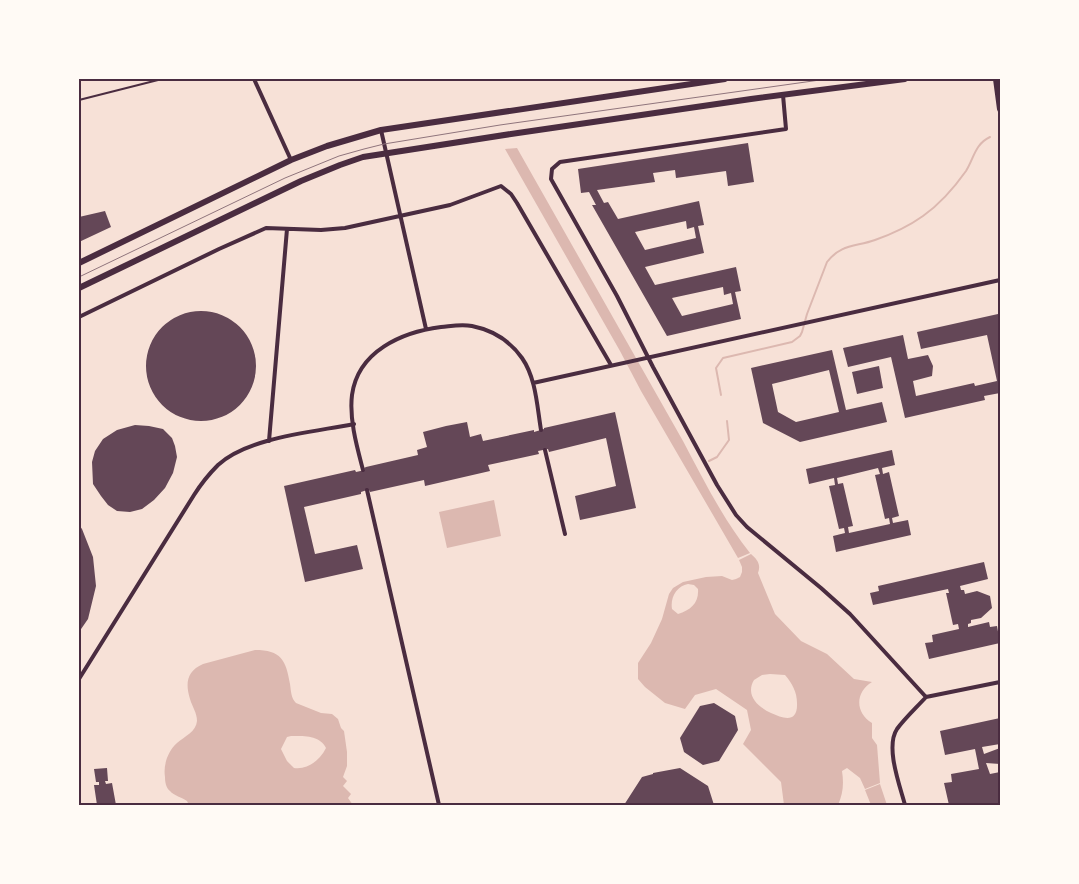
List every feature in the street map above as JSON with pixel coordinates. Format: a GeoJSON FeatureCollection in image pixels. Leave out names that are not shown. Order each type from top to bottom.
{"type":"FeatureCollection","features":[{"type":"Feature","properties":{"kind":"main road"},"geometry":{"type":"LineString","coordinates":[[79,264],[291,160],[380,130],[725,79]]}},
{"type":"Feature","properties":{"kind":"main road"},"geometry":{"type":"LineString","coordinates":[[79,288],[301,181],[364,157],[783,95],[905,79]]}},
{"type":"Feature","properties":{"kind":"main road"},"geometry":{"type":"LineString","coordinates":[[996,79],[1000,109]]}},
{"type":"Feature","properties":{"kind":"street"},"geometry":{"type":"LineString","coordinates":[[254,79],[291,160]]}},
{"type":"Feature","properties":{"kind":"street"},"geometry":{"type":"LineString","coordinates":[[783,95],[786,130],[560,162],[552,169],[551,179],[617,296],[717,485],[741,521],[850,614],[926,697]]}},
{"type":"Feature","properties":{"kind":"street"},"geometry":{"type":"LineString","coordinates":[[380,130],[426,329]]}},
{"type":"Feature","properties":{"kind":"street"},"geometry":{"type":"LineString","coordinates":[[79,317],[266,228],[321,230],[345,228],[450,205],[501,186],[517,203],[611,365]]}},
{"type":"Feature","properties":{"kind":"street"},"geometry":{"type":"LineString","coordinates":[[269,441],[287,229]]}},
{"type":"Feature","properties":{"kind":"street"},"geometry":{"type":"LineString","coordinates":[[533,383],[1000,280]]}},
{"type":"Feature","properties":{"kind":"street"},"geometry":{"type":"LineString","coordinates":[[363,470],[354,424],[352,396],[357,379],[368,361],[384,345],[426,329],[462,325],[490,332],[506,342],[521,356],[529,371],[533,383],[541,430]]}},
{"type":"Feature","properties":{"kind":"street"},"geometry":{"type":"LineString","coordinates":[[79,679],[202,483],[219,464],[237,452],[269,441],[354,424]]}},
{"type":"Feature","properties":{"kind":"street"},"geometry":{"type":"LineString","coordinates":[[545,450],[566,534]]}},
{"type":"Feature","properties":{"kind":"street"},"geometry":{"type":"LineString","coordinates":[[367,490],[439,805]]}},
{"type":"Feature","properties":{"kind":"street"},"geometry":{"type":"LineString","coordinates":[[905,805],[896,772],[892,747],[897,729],[926,697],[1000,682]]}},
{"type":"Feature","properties":{"kind":"lane"},"geometry":{"type":"LineString","coordinates":[[79,100],[162,79]]}},
{"type":"Feature","properties":{"kind":"shaded area"},"geometry":{"type":"Polygon","coordinates":[[[517,148],[714,498],[750,553],[738,558],[641,391],[505,149],[517,148]]]}},
{"type":"Feature","properties":{"kind":"shaded area"},"geometry":{"type":"Polygon","coordinates":[[[494,500],[501,536],[447,548],[439,512],[494,500]]]}},
{"type":"Feature","properties":{"kind":"shaded area"},"geometry":{"type":"Polygon","coordinates":[[[751,554],[755,558],[759,565],[758,573],[775,614],[801,641],[827,654],[854,679],[872,682],[862,691],[859,702],[862,714],[872,723],[872,738],[877,745],[880,783],[865,789],[860,778],[847,768],[842,771],[843,789],[838,805],[784,805],[781,782],[743,744],[751,730],[747,710],[716,689],[695,695],[685,709],[665,703],[638,679],[638,663],[651,643],[673,588],[683,582],[706,577],[722,576],[732,580],[736,579],[740,577],[742,572],[739,560],[751,554]],[[688,584],[681,587],[673,596],[672,609],[678,614],[690,608],[696,602],[698,589],[694,585],[688,584]],[[762,675],[754,680],[751,691],[754,700],[771,713],[785,718],[793,717],[797,709],[797,703],[792,684],[785,675],[762,675]]]}},
{"type":"Feature","properties":{"kind":"shaded area"},"geometry":{"type":"Polygon","coordinates":[[[255,650],[271,652],[281,658],[286,669],[293,699],[296,703],[321,713],[332,714],[338,719],[344,731],[347,766],[343,777],[347,781],[343,786],[351,794],[348,798],[353,805],[189,805],[187,801],[172,793],[166,783],[166,763],[174,746],[195,728],[197,718],[188,693],[188,683],[194,670],[203,664],[255,650]],[[287,737],[281,749],[287,761],[294,768],[309,766],[326,748],[315,738],[287,737]]]}},
{"type":"Feature","properties":{"kind":"shaded area"},"geometry":{"type":"Polygon","coordinates":[[[880,784],[887,805],[871,805],[865,790],[880,784]]]}},
{"type":"Feature","properties":{"kind":"building"},"geometry":{"type":"Polygon","coordinates":[[[748,143],[754,182],[728,186],[726,171],[676,178],[675,170],[653,173],[655,182],[597,190],[604,203],[608,202],[618,219],[699,201],[704,225],[698,226],[704,253],[645,267],[655,285],[736,267],[741,291],[735,292],[741,319],[667,336],[592,205],[596,205],[589,192],[581,193],[578,169],[748,143]],[[686,221],[635,232],[645,250],[696,238],[694,227],[687,229],[686,221]],[[723,287],[672,298],[682,316],[733,304],[731,293],[724,295],[723,287]]]}},
{"type":"Feature","properties":{"kind":"building"},"geometry":{"type":"Polygon","coordinates":[[[105,211],[111,227],[79,242],[79,217],[105,211]]]}},
{"type":"Feature","properties":{"kind":"building"},"geometry":{"type":"Polygon","coordinates":[[[201,311],[212,312],[222,316],[240,327],[251,345],[255,355],[255,377],[251,387],[240,405],[222,416],[212,420],[201,421],[190,420],[180,416],[162,405],[151,387],[147,377],[146,366],[147,355],[151,345],[162,327],[180,316],[190,312],[201,311]]]}},
{"type":"Feature","properties":{"kind":"building"},"geometry":{"type":"Polygon","coordinates":[[[998,314],[1000,324],[1000,393],[984,396],[985,400],[905,418],[891,357],[848,367],[843,348],[903,335],[908,359],[928,355],[933,366],[932,376],[913,381],[916,396],[974,383],[975,386],[997,381],[987,335],[921,349],[917,332],[998,314]]]}},
{"type":"Feature","properties":{"kind":"building"},"geometry":{"type":"Polygon","coordinates":[[[832,350],[846,410],[882,402],[887,422],[800,442],[763,423],[751,368],[832,350]],[[829,370],[772,384],[778,412],[796,422],[839,412],[829,370]]]}},
{"type":"Feature","properties":{"kind":"building"},"geometry":{"type":"Polygon","coordinates":[[[879,366],[883,388],[857,394],[852,372],[879,366]]]}},
{"type":"Feature","properties":{"kind":"building"},"geometry":{"type":"Polygon","coordinates":[[[615,412],[636,508],[580,520],[575,496],[616,486],[606,438],[549,452],[548,449],[538,451],[539,454],[488,465],[490,471],[425,486],[424,480],[370,492],[367,490],[361,492],[361,494],[304,507],[315,554],[357,545],[363,569],[305,582],[284,486],[355,470],[356,472],[365,470],[364,468],[366,467],[418,455],[417,450],[427,447],[423,432],[446,426],[467,422],[470,437],[481,434],[483,441],[534,430],[534,432],[615,412]]]}},
{"type":"Feature","properties":{"kind":"building"},"geometry":{"type":"Polygon","coordinates":[[[135,425],[163,429],[172,438],[177,457],[173,473],[165,488],[154,500],[142,509],[130,512],[117,511],[108,505],[93,484],[92,462],[95,451],[103,439],[117,430],[135,425]]]}},
{"type":"Feature","properties":{"kind":"building"},"geometry":{"type":"Polygon","coordinates":[[[892,450],[895,465],[882,468],[883,474],[889,472],[899,516],[892,518],[893,523],[908,520],[911,535],[836,552],[833,536],[845,533],[844,528],[839,529],[829,486],[835,485],[834,478],[809,484],[806,469],[892,450]],[[878,468],[837,478],[838,484],[843,483],[853,526],[848,527],[849,533],[890,524],[889,518],[885,519],[875,475],[880,474],[878,468]]]}},
{"type":"Feature","properties":{"kind":"building"},"geometry":{"type":"Polygon","coordinates":[[[79,525],[93,557],[96,586],[88,619],[79,632],[81,588],[79,576],[79,525]]]}},
{"type":"Feature","properties":{"kind":"building"},"geometry":{"type":"Polygon","coordinates":[[[984,562],[988,579],[960,586],[965,594],[977,591],[990,596],[992,608],[981,618],[971,620],[968,627],[989,622],[990,627],[997,626],[1000,643],[929,659],[925,643],[933,642],[932,635],[959,629],[958,624],[953,625],[946,593],[949,593],[948,589],[873,605],[870,593],[879,591],[878,586],[984,562]]]}},
{"type":"Feature","properties":{"kind":"building"},"geometry":{"type":"Polygon","coordinates":[[[714,703],[735,716],[738,730],[719,761],[703,765],[684,752],[680,738],[700,706],[714,703]]]}},
{"type":"Feature","properties":{"kind":"building"},"geometry":{"type":"Polygon","coordinates":[[[1000,718],[1000,744],[982,747],[984,754],[1000,748],[1000,764],[986,763],[990,774],[1000,772],[1000,805],[949,805],[944,783],[952,782],[951,774],[979,769],[975,749],[945,755],[940,731],[1000,718]]]}},
{"type":"Feature","properties":{"kind":"building"},"geometry":{"type":"Polygon","coordinates":[[[107,768],[108,781],[105,781],[106,784],[112,783],[116,805],[97,805],[94,785],[99,785],[99,782],[96,782],[94,769],[107,768]]]}},
{"type":"Feature","properties":{"kind":"building"},"geometry":{"type":"Polygon","coordinates":[[[680,768],[708,786],[714,805],[624,805],[642,777],[680,768]]]}},
{"type":"Feature","properties":{"kind":"waterway"},"geometry":{"type":"LineString","coordinates":[[721,395],[716,368],[723,358],[792,342],[800,336],[827,262],[832,256],[843,249],[875,240],[894,232],[912,223],[929,211],[957,184],[978,147],[990,137]]}},
{"type":"Feature","properties":{"kind":"waterway"},"geometry":{"type":"LineString","coordinates":[[709,461],[717,457],[729,440],[727,421]]}},
{"type":"Feature","properties":{"kind":"tram line"},"geometry":{"type":"LineString","coordinates":[[79,277],[285,178],[339,156],[364,149],[500,125],[827,79]]}}]}
